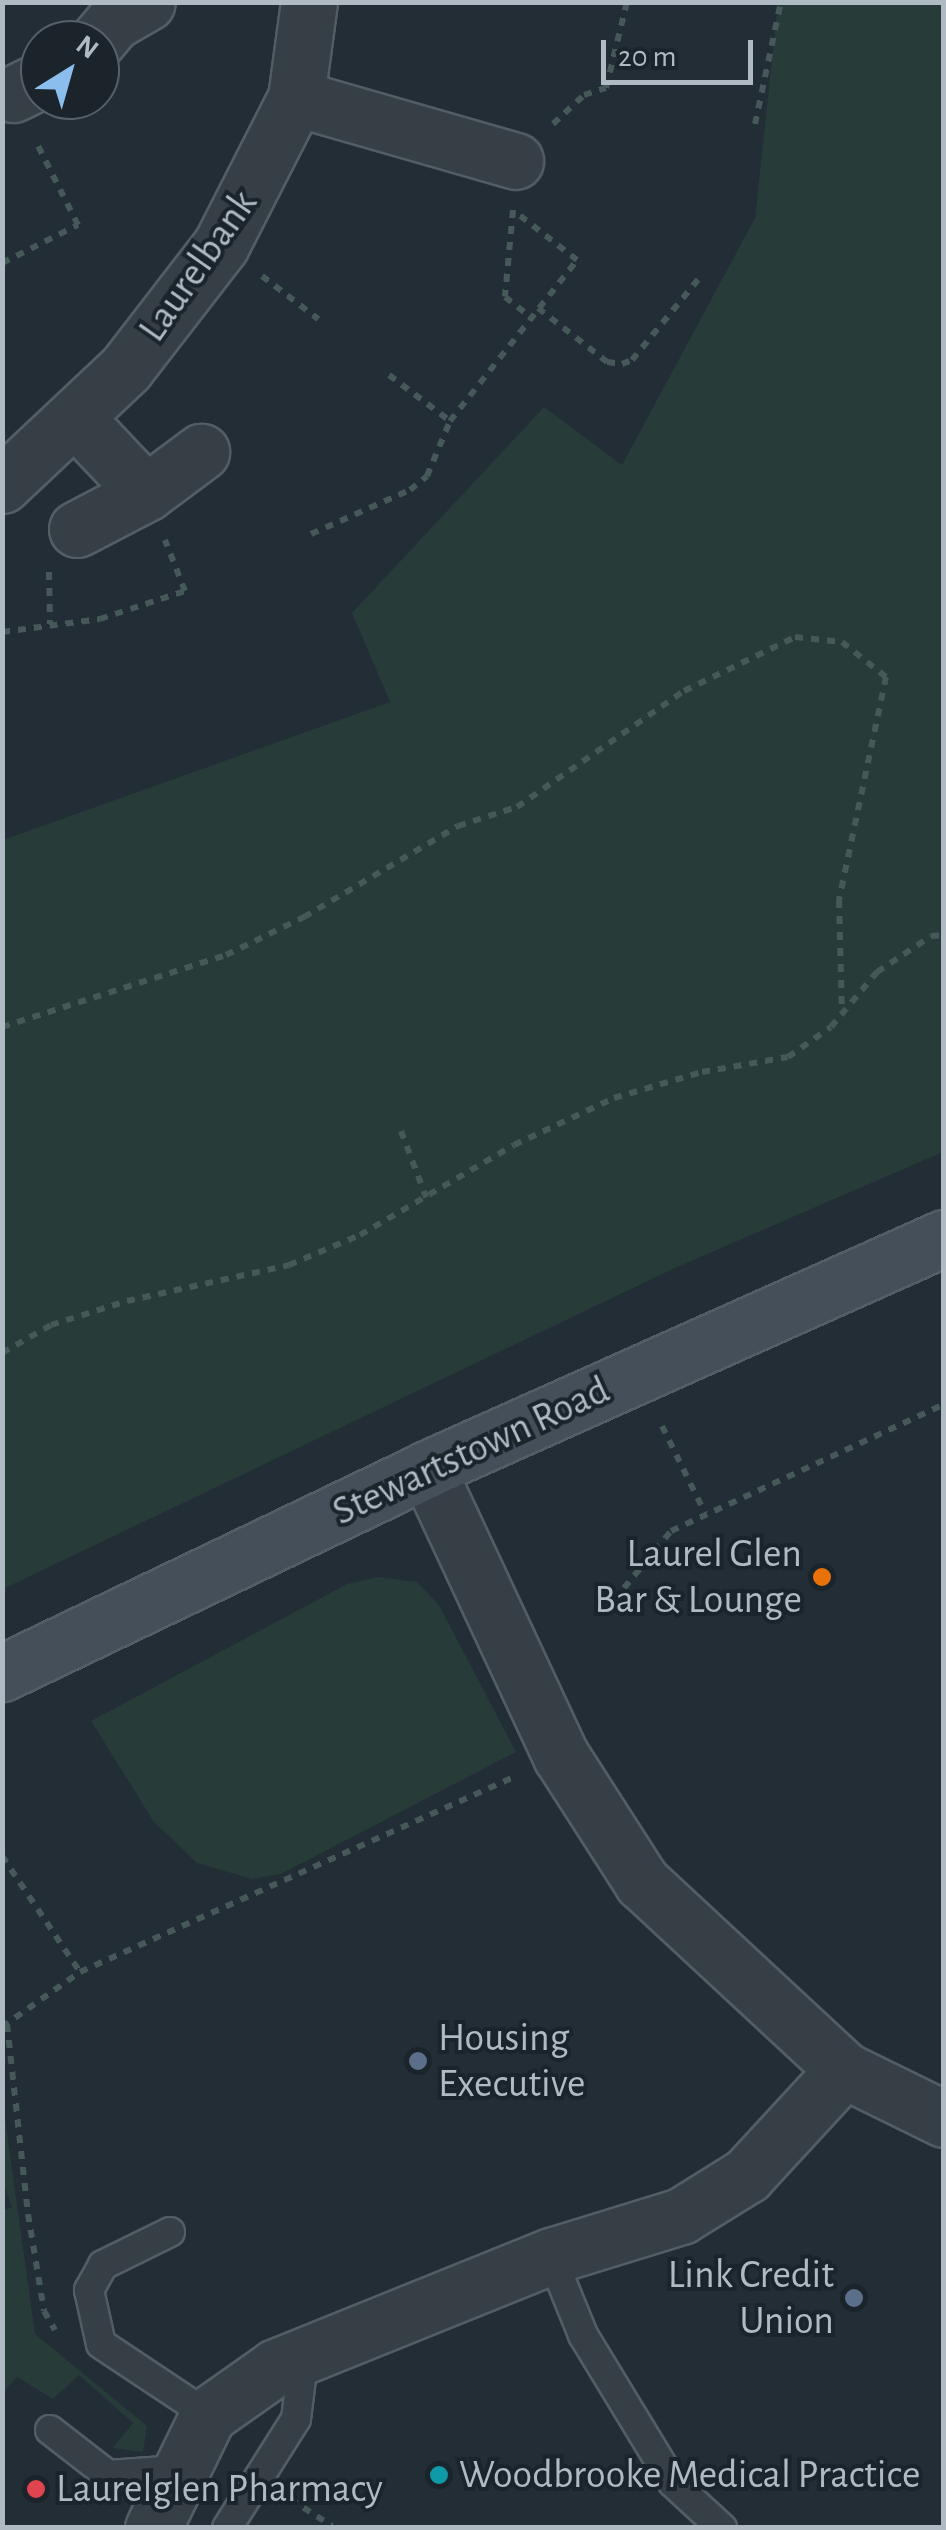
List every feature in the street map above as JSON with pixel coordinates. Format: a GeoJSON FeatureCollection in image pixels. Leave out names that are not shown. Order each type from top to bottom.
{"type":"FeatureCollection","features":[{"type":"Feature","properties":{"kind":"main road","name":"Stewartstown Road"},"geometry":{"type":"LineString","coordinates":[[2,1673],[427,1469],[944,1238]]}},
{"type":"Feature","properties":{"kind":"street"},"geometry":{"type":"LineString","coordinates":[[116,20],[147,2]]}},
{"type":"Feature","properties":{"kind":"street","name":"Laurelbank"},"geometry":{"type":"LineString","coordinates":[[2,484],[78,420],[221,245],[296,98],[309,2]]}},
{"type":"Feature","properties":{"kind":"street"},"geometry":{"type":"LineString","coordinates":[[296,98],[514,186]]}},
{"type":"Feature","properties":{"kind":"street"},"geometry":{"type":"LineString","coordinates":[[78,420],[146,492]]}},
{"type":"Feature","properties":{"kind":"street"},"geometry":{"type":"LineString","coordinates":[[77,530],[146,492],[201,452]]}},
{"type":"Feature","properties":{"kind":"street"},"geometry":{"type":"LineString","coordinates":[[427,1469],[561,1756],[642,1882],[844,2070],[944,2118]]}},
{"type":"Feature","properties":{"kind":"street"},"geometry":{"type":"LineString","coordinates":[[153,2528],[208,2415],[276,2366],[551,2256],[681,2216],[747,2175],[844,2070]]}},
{"type":"Feature","properties":{"kind":"lane"},"geometry":{"type":"LineString","coordinates":[[170,2232],[103,2265],[89,2290],[101,2344],[208,2415]]}},
{"type":"Feature","properties":{"kind":"lane"},"geometry":{"type":"LineString","coordinates":[[551,2256],[583,2335],[673,2483],[722,2528]]}},
{"type":"Feature","properties":{"kind":"lane"},"geometry":{"type":"LineString","coordinates":[[228,2528],[296,2419],[304,2355]]}},
{"type":"Feature","properties":{"kind":"lane"},"geometry":{"type":"LineString","coordinates":[[50,2430],[108,2474],[178,2470]]}},
{"type":"Feature","properties":{"kind":"path"},"geometry":{"type":"LineString","coordinates":[[531,317],[505,297],[514,186],[584,94],[606,88],[626,2]]}},
{"type":"Feature","properties":{"kind":"path"},"geometry":{"type":"LineString","coordinates":[[755,124],[781,2]]}},
{"type":"Feature","properties":{"kind":"path"},"geometry":{"type":"LineString","coordinates":[[2,263],[78,224],[38,120]]}},
{"type":"Feature","properties":{"kind":"path"},"geometry":{"type":"LineString","coordinates":[[311,534],[410,490],[427,476],[450,422],[576,260],[514,186]]}},
{"type":"Feature","properties":{"kind":"path"},"geometry":{"type":"LineString","coordinates":[[221,245],[318,319]]}},
{"type":"Feature","properties":{"kind":"path"},"geometry":{"type":"LineString","coordinates":[[538,308],[608,362],[622,364],[632,360],[702,276]]}},
{"type":"Feature","properties":{"kind":"path"},"geometry":{"type":"LineString","coordinates":[[389,376],[450,422]]}},
{"type":"Feature","properties":{"kind":"path"},"geometry":{"type":"LineString","coordinates":[[2,632],[100,619],[184,591],[146,492]]}},
{"type":"Feature","properties":{"kind":"path"},"geometry":{"type":"LineString","coordinates":[[2,1027],[226,955],[304,918],[458,826],[516,807],[684,691],[794,638],[842,642],[886,676],[839,900],[842,1013]]}},
{"type":"Feature","properties":{"kind":"path"},"geometry":{"type":"LineString","coordinates":[[2,1352],[51,1325],[108,1307],[288,1265],[614,1098],[702,1072],[788,1058],[842,1013],[876,972],[931,936],[944,935]]}},
{"type":"Feature","properties":{"kind":"path"},"geometry":{"type":"LineString","coordinates":[[401,1131],[426,1197]]}},
{"type":"Feature","properties":{"kind":"path"},"geometry":{"type":"LineString","coordinates":[[624,1588],[671,1531],[944,1404]]}},
{"type":"Feature","properties":{"kind":"path"},"geometry":{"type":"LineString","coordinates":[[662,1426],[706,1513]]}},
{"type":"Feature","properties":{"kind":"path"},"geometry":{"type":"LineString","coordinates":[[101,2344],[60,2338],[44,2311],[5,2026],[80,1972],[561,1756]]}},
{"type":"Feature","properties":{"kind":"path"},"geometry":{"type":"LineString","coordinates":[[2,1856],[80,1972]]}},
{"type":"Feature","properties":{"kind":"green space"},"geometry":{"type":"Polygon","coordinates":[[[778,3],[943,3],[943,1152],[675,1268],[3,1589],[3,840],[390,702],[352,613],[544,407],[622,465],[755,218],[778,3]]]}},
{"type":"Feature","properties":{"kind":"green space"},"geometry":{"type":"Polygon","coordinates":[[[378,1577],[417,1582],[439,1605],[516,1752],[281,1874],[252,1879],[197,1863],[154,1822],[91,1721],[347,1584],[378,1577]]]}},
{"type":"Feature","properties":{"kind":"green space"},"geometry":{"type":"Polygon","coordinates":[[[3,2104],[35,2334],[147,2426],[143,2452],[113,2448],[133,2423],[79,2375],[53,2399],[17,2377],[3,2392],[3,2211],[12,2207],[3,2182],[3,2104]]]}},
{"type":"Feature","properties":{"kind":"place","name":"Laurel Glen Bar & Lounge"},"geometry":{"type":"Point","coordinates":[822,1577]}},
{"type":"Feature","properties":{"kind":"place","name":"Housing Executive"},"geometry":{"type":"Point","coordinates":[418,2061]}},
{"type":"Feature","properties":{"kind":"place","name":"Link Credit Union"},"geometry":{"type":"Point","coordinates":[854,2298]}},
{"type":"Feature","properties":{"kind":"place","name":"Woodbrooke Medical Practice"},"geometry":{"type":"Point","coordinates":[439,2475]}},
{"type":"Feature","properties":{"kind":"place","name":"Laurelglen Pharmacy"},"geometry":{"type":"Point","coordinates":[36,2489]}}]}
